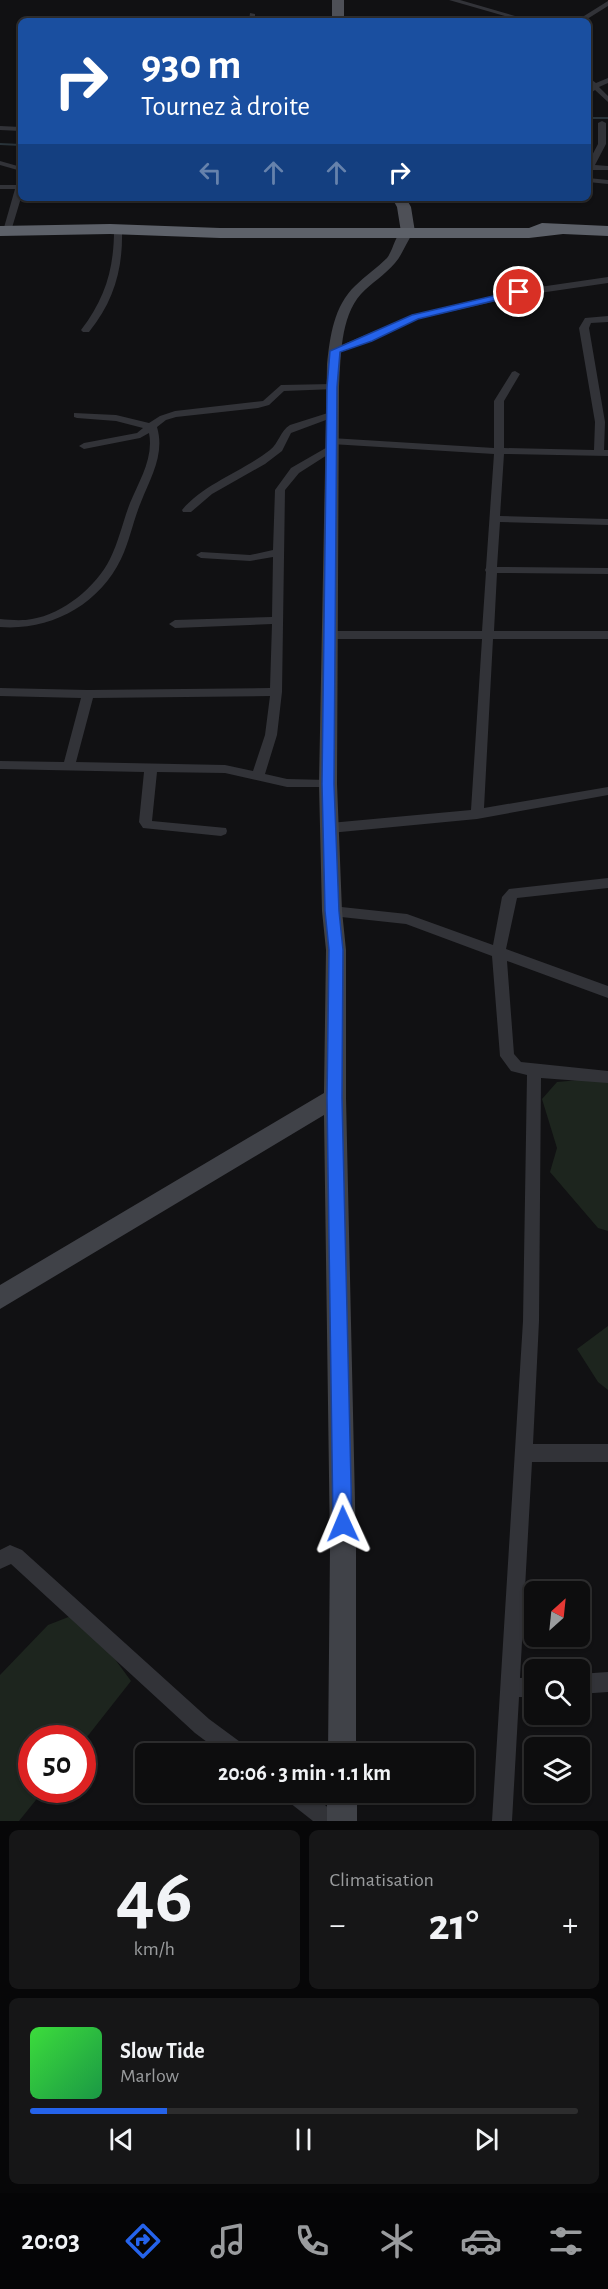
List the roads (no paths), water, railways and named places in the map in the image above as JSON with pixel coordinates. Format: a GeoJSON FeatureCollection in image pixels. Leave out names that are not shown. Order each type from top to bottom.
{"type":"FeatureCollection","features":[{"type":"Feature","properties":{"kind":"highway"},"geometry":{"type":"LineString","coordinates":[[4,225],[220,233],[608,231]]}},
{"type":"Feature","properties":{"kind":"main road"},"geometry":{"type":"LineString","coordinates":[[329,0],[329,18]]}},
{"type":"Feature","properties":{"kind":"main road"},"geometry":{"type":"LineString","coordinates":[[338,0],[338,18]]}},
{"type":"Feature","properties":{"kind":"main road"},"geometry":{"type":"LineString","coordinates":[[390,201],[402,231]]}},
{"type":"Feature","properties":{"kind":"main road"},"geometry":{"type":"LineString","coordinates":[[342,1743],[343,1548],[334,1098],[336,950],[332,911],[328,784],[332,387],[335,351],[345,309],[354,294],[392,259],[402,231],[404,207],[401,201]]}},
{"type":"Feature","properties":{"kind":"main road"},"geometry":{"type":"LineString","coordinates":[[0,1298],[334,1098]]}},
{"type":"Feature","properties":{"kind":"main road"},"geometry":{"type":"LineString","coordinates":[[342,1803],[342,1821]]}},
{"type":"Feature","properties":{"kind":"street"},"geometry":{"type":"LineString","coordinates":[[452,0],[517,18]]}},
{"type":"Feature","properties":{"kind":"street"},"geometry":{"type":"LineString","coordinates":[[584,18],[608,3]]}},
{"type":"Feature","properties":{"kind":"street"},"geometry":{"type":"LineString","coordinates":[[512,7],[520,18]]}},
{"type":"Feature","properties":{"kind":"street"},"geometry":{"type":"LineString","coordinates":[[591,90],[608,80]]}},
{"type":"Feature","properties":{"kind":"street"},"geometry":{"type":"LineString","coordinates":[[591,82],[608,100]]}},
{"type":"Feature","properties":{"kind":"street"},"geometry":{"type":"LineString","coordinates":[[0,128],[18,129]]}},
{"type":"Feature","properties":{"kind":"street"},"geometry":{"type":"LineString","coordinates":[[591,165],[605,144],[604,129]]}},
{"type":"Feature","properties":{"kind":"street"},"geometry":{"type":"LineString","coordinates":[[0,163],[18,168]]}},
{"type":"Feature","properties":{"kind":"street"},"geometry":{"type":"LineString","coordinates":[[591,168],[608,168]]}},
{"type":"Feature","properties":{"kind":"street"},"geometry":{"type":"LineString","coordinates":[[591,180],[608,182]]}},
{"type":"Feature","properties":{"kind":"street"},"geometry":{"type":"LineString","coordinates":[[0,188],[18,186]]}},
{"type":"Feature","properties":{"kind":"street"},"geometry":{"type":"LineString","coordinates":[[4,225],[18,191]]}},
{"type":"Feature","properties":{"kind":"street"},"geometry":{"type":"LineString","coordinates":[[86,330],[100,314],[114,277],[118,260],[118,230]]}},
{"type":"Feature","properties":{"kind":"street"},"geometry":{"type":"LineString","coordinates":[[335,351],[368,339],[415,317],[519,292],[608,280]]}},
{"type":"Feature","properties":{"kind":"street"},"geometry":{"type":"LineString","coordinates":[[258,775],[272,735],[276,692],[277,553],[280,490],[285,478],[331,445],[603,452],[584,328],[588,320],[608,319]]}},
{"type":"Feature","properties":{"kind":"street"},"geometry":{"type":"LineString","coordinates":[[477,814],[499,451],[499,401],[515,374]]}},
{"type":"Feature","properties":{"kind":"street"},"geometry":{"type":"LineString","coordinates":[[84,446],[130,438],[152,427],[162,418],[175,414],[266,403],[281,388],[332,387]]}},
{"type":"Feature","properties":{"kind":"street"},"geometry":{"type":"LineString","coordinates":[[187,510],[208,492],[261,462],[278,449],[287,431],[293,427],[331,415]]}},
{"type":"Feature","properties":{"kind":"street"},"geometry":{"type":"LineString","coordinates":[[77,416],[116,418],[152,427]]}},
{"type":"Feature","properties":{"kind":"street"},"geometry":{"type":"LineString","coordinates":[[0,623],[37,622],[57,615],[95,587],[114,563],[137,499],[147,479],[155,445],[152,427]]}},
{"type":"Feature","properties":{"kind":"street"},"geometry":{"type":"LineString","coordinates":[[494,519],[608,522]]}},
{"type":"Feature","properties":{"kind":"street"},"geometry":{"type":"LineString","coordinates":[[201,555],[250,558],[277,553]]}},
{"type":"Feature","properties":{"kind":"street"},"geometry":{"type":"LineString","coordinates":[[490,570],[608,571]]}},
{"type":"Feature","properties":{"kind":"street"},"geometry":{"type":"LineString","coordinates":[[176,624],[278,620]]}},
{"type":"Feature","properties":{"kind":"street"},"geometry":{"type":"LineString","coordinates":[[331,635],[608,635]]}},
{"type":"Feature","properties":{"kind":"street"},"geometry":{"type":"LineString","coordinates":[[0,692],[88,694],[276,692]]}},
{"type":"Feature","properties":{"kind":"street"},"geometry":{"type":"LineString","coordinates":[[69,767],[88,694]]}},
{"type":"Feature","properties":{"kind":"street"},"geometry":{"type":"LineString","coordinates":[[0,765],[225,769],[287,783],[328,784]]}},
{"type":"Feature","properties":{"kind":"street"},"geometry":{"type":"LineString","coordinates":[[151,768],[145,822],[148,825],[220,831]]}},
{"type":"Feature","properties":{"kind":"street"},"geometry":{"type":"LineString","coordinates":[[330,828],[477,814],[608,791]]}},
{"type":"Feature","properties":{"kind":"street"},"geometry":{"type":"LineString","coordinates":[[608,883],[514,893],[509,897],[499,951],[507,1056],[516,1067],[534,1071],[608,1077]]}},
{"type":"Feature","properties":{"kind":"street"},"geometry":{"type":"LineString","coordinates":[[332,911],[407,919],[608,992]]}},
{"type":"Feature","properties":{"kind":"street"},"geometry":{"type":"LineString","coordinates":[[502,1821],[531,1321],[534,1071]]}},
{"type":"Feature","properties":{"kind":"street"},"geometry":{"type":"LineString","coordinates":[[524,1453],[608,1453]]}},
{"type":"Feature","properties":{"kind":"street"},"geometry":{"type":"LineString","coordinates":[[0,1560],[10,1554],[16,1556],[202,1726],[225,1743]]}},
{"type":"Feature","properties":{"kind":"street"},"geometry":{"type":"LineString","coordinates":[[590,1683],[608,1682]]}},
{"type":"Feature","properties":{"kind":"street"},"geometry":{"type":"LineString","coordinates":[[511,1688],[524,1687]]}},
{"type":"Feature","properties":{"kind":"street"},"geometry":{"type":"LineString","coordinates":[[305,1803],[329,1821]]}},
{"type":"Feature","properties":{"kind":"waterway"},"geometry":{"type":"LineString","coordinates":[[591,118],[608,118]]}},
{"type":"Feature","properties":{"kind":"waterway"},"geometry":{"type":"LineString","coordinates":[[0,144],[18,145]]}}]}
